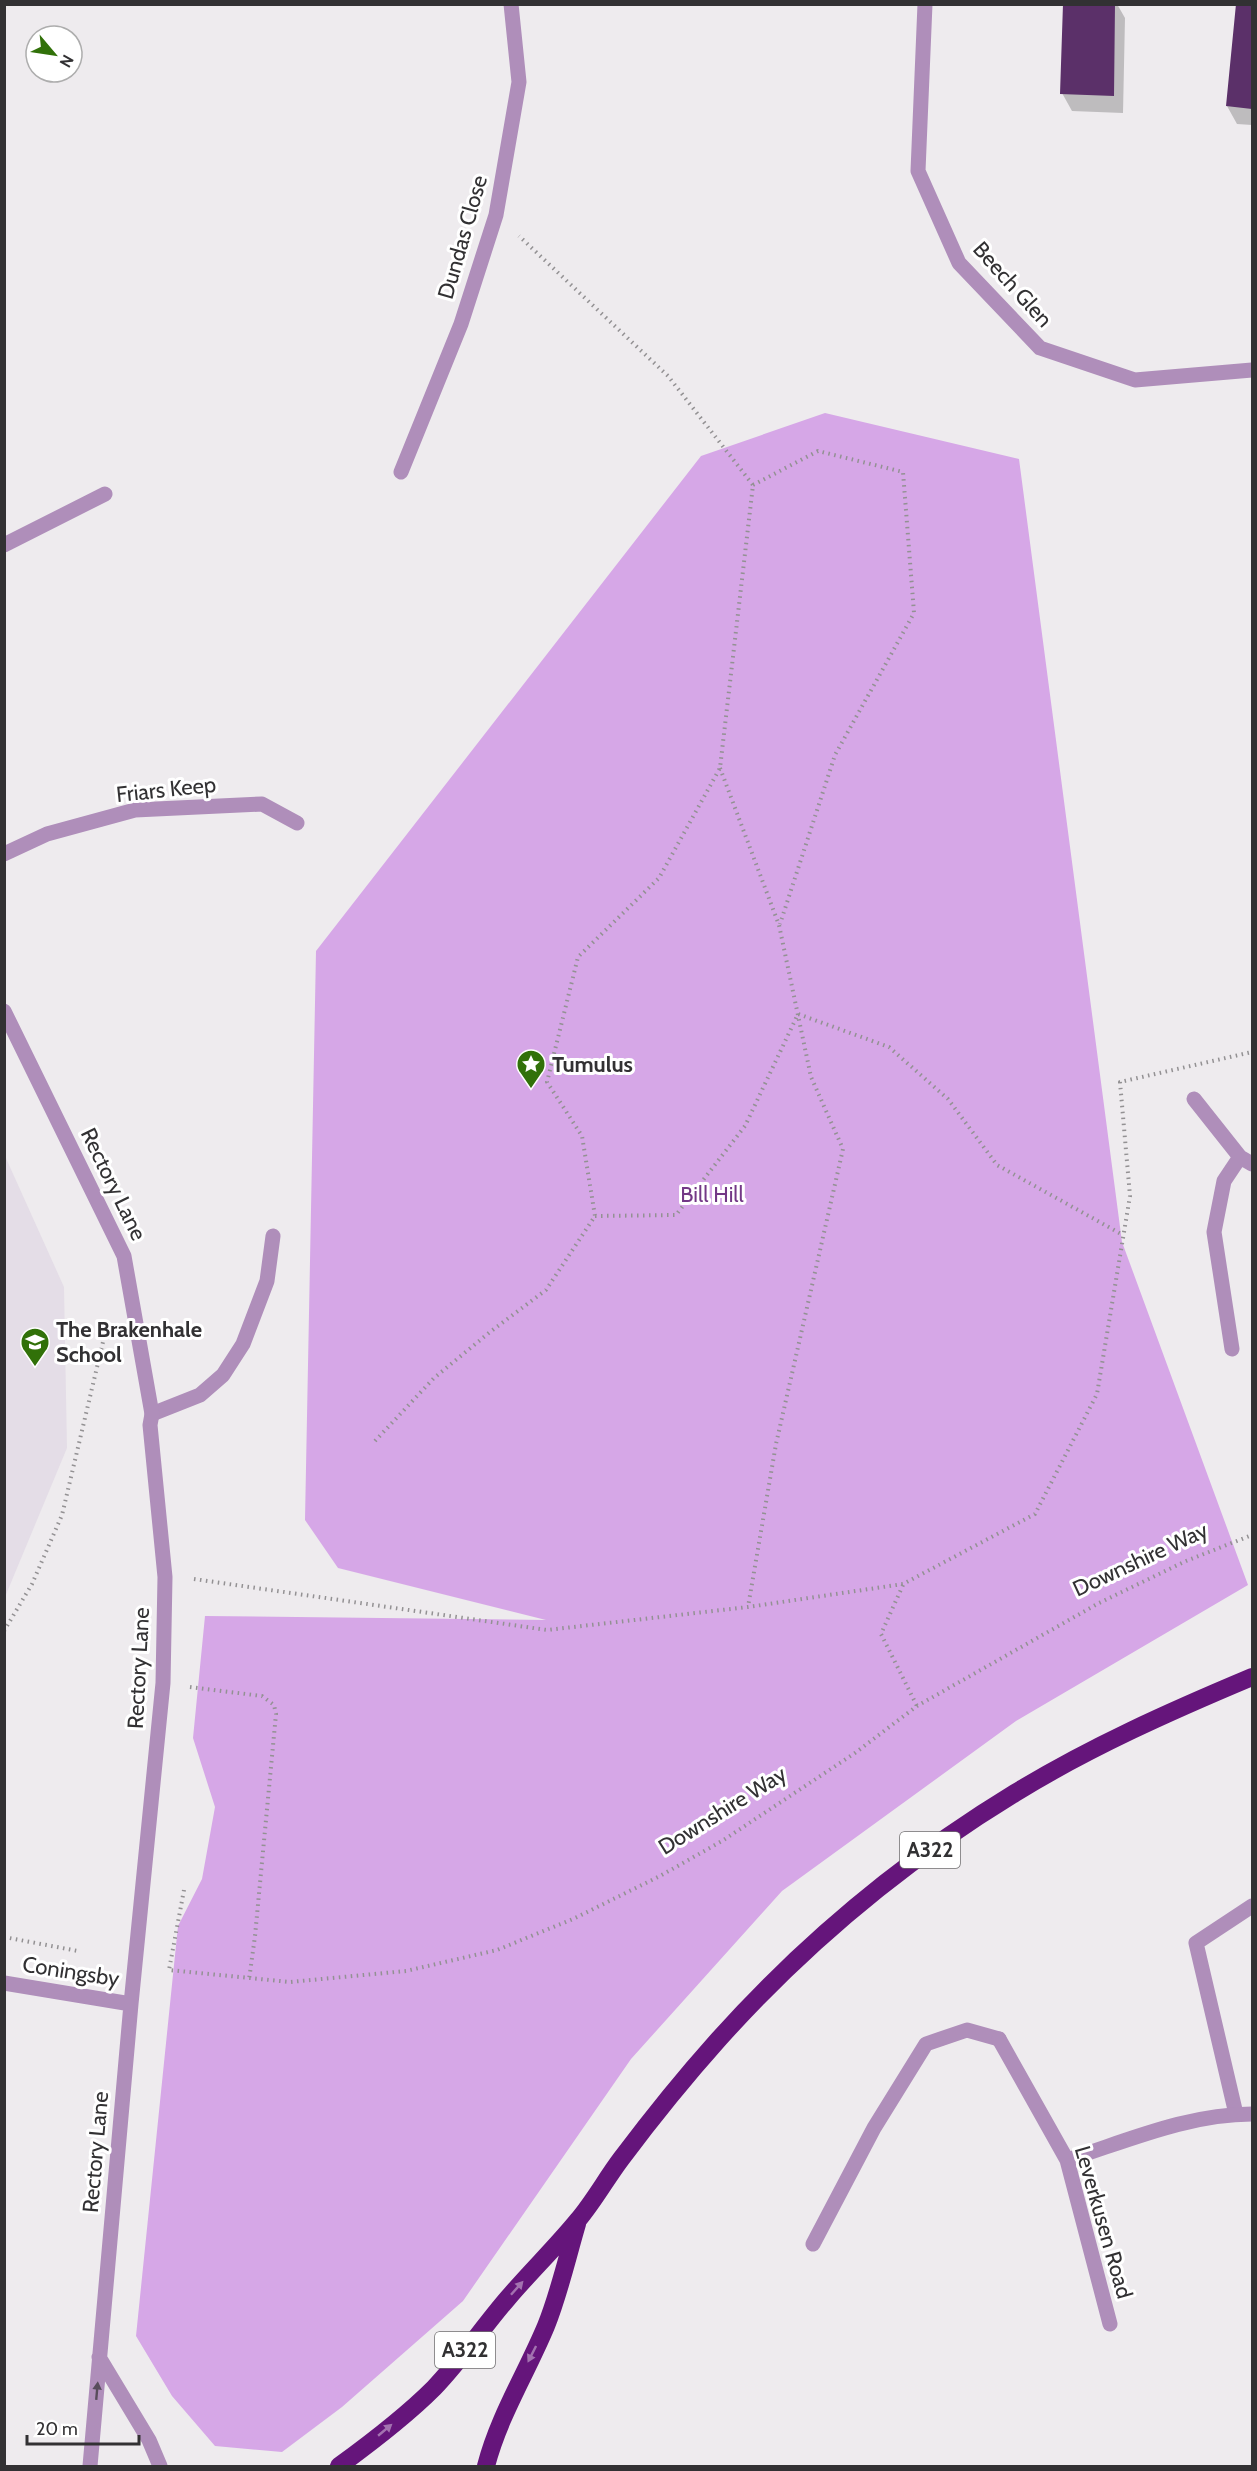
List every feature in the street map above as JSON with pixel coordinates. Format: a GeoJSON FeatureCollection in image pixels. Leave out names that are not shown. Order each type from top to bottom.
{"type":"FeatureCollection","features":[{"type":"Feature","properties":{"kind":"highway","name":"A322"},"geometry":{"type":"LineString","coordinates":[[339,2466],[415,2406],[436,2385],[507,2299],[578,2220],[622,2158],[717,2041],[780,1975],[877,1890],[954,1832],[1016,1792],[1108,1741],[1175,1709],[1252,1677]]}},
{"type":"Feature","properties":{"kind":"highway","name":"A322"},"geometry":{"type":"LineString","coordinates":[[486,2466],[492,2444],[513,2392],[546,2325],[578,2220]]}},
{"type":"Feature","properties":{"kind":"street","name":"Dundas Close"},"geometry":{"type":"LineString","coordinates":[[401,472],[461,324],[496,215],[519,82],[511,4]]}},
{"type":"Feature","properties":{"kind":"street","name":"Beech Glen"},"geometry":{"type":"LineString","coordinates":[[925,4],[918,171],[959,263],[1040,348],[1135,380],[1252,370]]}},
{"type":"Feature","properties":{"kind":"street"},"geometry":{"type":"LineString","coordinates":[[4,544],[105,495]]}},
{"type":"Feature","properties":{"kind":"street","name":"Friars Keep"},"geometry":{"type":"LineString","coordinates":[[4,854],[47,834],[135,810],[262,804],[297,823]]}},
{"type":"Feature","properties":{"kind":"street","name":"Rectory Lane"},"geometry":{"type":"LineString","coordinates":[[4,1011],[124,1256],[152,1414],[150,1425],[165,1576],[163,1683],[131,2004],[90,2466]]}},
{"type":"Feature","properties":{"kind":"street"},"geometry":{"type":"LineString","coordinates":[[1194,1099],[1246,1160],[1224,1181],[1214,1232],[1232,1349]]}},
{"type":"Feature","properties":{"kind":"street"},"geometry":{"type":"LineString","coordinates":[[152,1414],[200,1395],[223,1375],[243,1344],[267,1281],[273,1236]]}},
{"type":"Feature","properties":{"kind":"street"},"geometry":{"type":"LineString","coordinates":[[1236,2114],[1196,1943],[1252,1906]]}},
{"type":"Feature","properties":{"kind":"street","name":"Coningsby"},"geometry":{"type":"LineString","coordinates":[[4,1983],[131,2004]]}},
{"type":"Feature","properties":{"kind":"street","name":"Leverkusen Road"},"geometry":{"type":"LineString","coordinates":[[813,2244],[874,2128],[926,2044],[967,2030],[999,2038],[1067,2160],[1110,2325]]}},
{"type":"Feature","properties":{"kind":"street"},"geometry":{"type":"LineString","coordinates":[[1067,2160],[1178,2124],[1236,2114],[1252,2114]]}},
{"type":"Feature","properties":{"kind":"street"},"geometry":{"type":"LineString","coordinates":[[99,2357],[149,2440],[160,2466]]}},
{"type":"Feature","properties":{"kind":"path"},"geometry":{"type":"LineString","coordinates":[[375,1441],[434,1378],[546,1290],[595,1216],[582,1136],[547,1082],[578,957],[659,878],[720,768],[753,485],[668,376],[496,215]]}},
{"type":"Feature","properties":{"kind":"path"},"geometry":{"type":"LineString","coordinates":[[753,485],[818,452],[903,472],[914,613],[836,755],[779,925]]}},
{"type":"Feature","properties":{"kind":"path"},"geometry":{"type":"LineString","coordinates":[[720,768],[779,925],[811,1077],[843,1149],[776,1444],[748,1607]]}},
{"type":"Feature","properties":{"kind":"path"},"geometry":{"type":"LineString","coordinates":[[595,1216],[676,1215],[745,1126],[798,1014]]}},
{"type":"Feature","properties":{"kind":"path"},"geometry":{"type":"LineString","coordinates":[[798,1014],[889,1047],[948,1099],[997,1165],[1123,1235]]}},
{"type":"Feature","properties":{"kind":"path"},"geometry":{"type":"LineString","coordinates":[[194,1579],[547,1630],[748,1607],[903,1584],[1035,1514],[1097,1394],[1130,1196],[1119,1082],[1252,1052]]}},
{"type":"Feature","properties":{"kind":"path"},"geometry":{"type":"LineString","coordinates":[[4,1631],[32,1584],[62,1515],[109,1316]]}},
{"type":"Feature","properties":{"kind":"path","name":"Downshire Way"},"geometry":{"type":"LineString","coordinates":[[184,1890],[169,1970],[249,1980],[290,1982],[406,1971],[497,1950],[573,1919],[660,1876],[722,1841],[855,1753],[917,1706],[1099,1603],[1186,1561],[1252,1535]]}},
{"type":"Feature","properties":{"kind":"path"},"geometry":{"type":"LineString","coordinates":[[903,1584],[881,1634],[917,1706]]}},
{"type":"Feature","properties":{"kind":"path"},"geometry":{"type":"LineString","coordinates":[[163,1683],[262,1696],[274,1705],[276,1714],[249,1980]]}},
{"type":"Feature","properties":{"kind":"path","name":"Coningsby"},"geometry":{"type":"LineString","coordinates":[[4,1937],[78,1951]]}},
{"type":"Feature","properties":{"kind":"shaded area","name":"The Brakenhale School"},"geometry":{"type":"Polygon","coordinates":[[[5,1156],[64,1287],[67,1448],[5,1597],[5,1156]]]}},
{"type":"Feature","properties":{"kind":"green space","name":"Bill Hill"},"geometry":{"type":"Polygon","coordinates":[[[825,413],[1019,459],[1122,1242],[1248,1585],[1016,1721],[782,1891],[631,2059],[463,2301],[342,2407],[282,2452],[215,2446],[172,2396],[136,2336],[178,1926],[202,1879],[215,1807],[193,1738],[205,1616],[546,1620],[338,1568],[305,1520],[316,951],[701,456],[825,413]]]}},
{"type":"Feature","properties":{"kind":"building"},"geometry":{"type":"Polygon","coordinates":[[[1063,4],[1115,4],[1114,96],[1060,94],[1063,4]]]}},
{"type":"Feature","properties":{"kind":"building"},"geometry":{"type":"Polygon","coordinates":[[[1236,4],[1252,4],[1252,109],[1226,106],[1236,4]]]}},
{"type":"Feature","properties":{"kind":"place","name":"Tumulus"},"geometry":{"type":"Point","coordinates":[531,1090]}},
{"type":"Feature","properties":{"kind":"place","name":"The Brakenhale School"},"geometry":{"type":"Point","coordinates":[35,1368]}}]}
